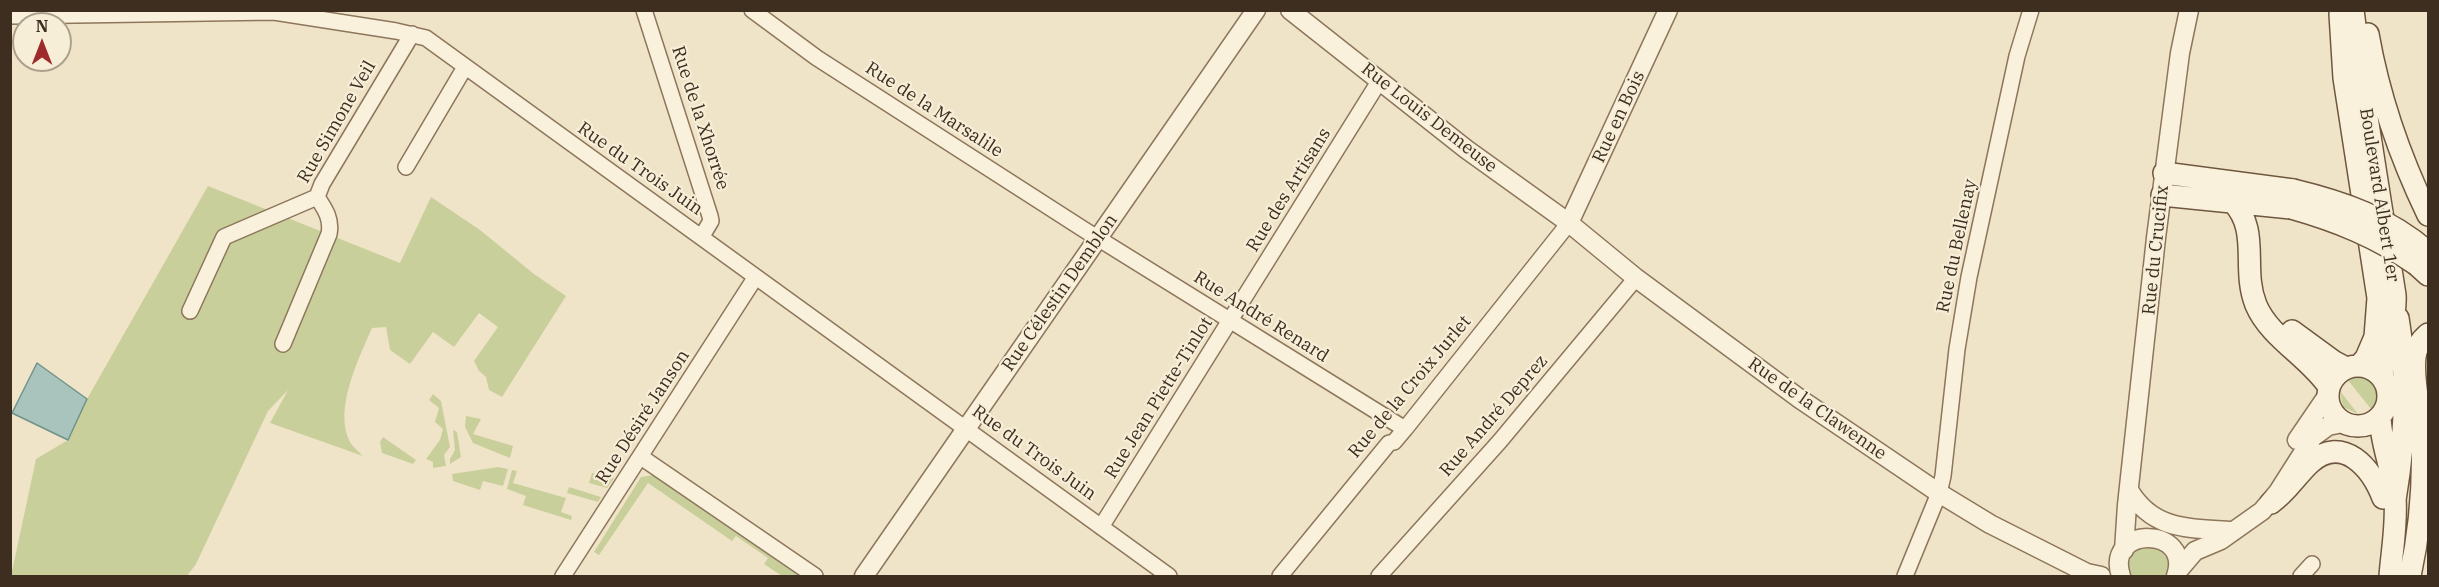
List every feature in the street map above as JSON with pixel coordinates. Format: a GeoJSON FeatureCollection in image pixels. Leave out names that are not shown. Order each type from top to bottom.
{"type":"FeatureCollection","features":[{"type":"Feature","properties":{"kind":"main road","name":"Boulevard Albert 1er"},"geometry":{"type":"LineString","coordinates":[[2340,10],[2344,78],[2379,306],[2375,337],[2366,358],[2336,375],[2328,391],[2332,413],[2352,424],[2380,463],[2389,499],[2378,576]]}},
{"type":"Feature","properties":{"kind":"main road","name":"Boulevard Albert 1er"},"geometry":{"type":"LineString","coordinates":[[2354,10],[2363,90],[2396,304],[2383,356],[2383,379],[2388,398],[2380,417],[2381,436],[2390,460],[2390,576]]}},
{"type":"Feature","properties":{"kind":"main road"},"geometry":{"type":"LineString","coordinates":[[2365,10],[2372,56],[2391,124],[2428,215]]}},
{"type":"Feature","properties":{"kind":"main road"},"geometry":{"type":"LineString","coordinates":[[2164,173],[2288,202],[2362,231],[2393,249],[2428,275]]}},
{"type":"Feature","properties":{"kind":"main road"},"geometry":{"type":"LineString","coordinates":[[2162,195],[2232,201],[2288,202],[2326,198],[2368,213],[2404,234],[2428,252]]}},
{"type":"Feature","properties":{"kind":"main road"},"geometry":{"type":"LineString","coordinates":[[2232,201],[2244,214],[2250,231],[2248,268],[2260,314],[2319,373],[2328,391]]}},
{"type":"Feature","properties":{"kind":"main road"},"geometry":{"type":"LineString","coordinates":[[2250,231],[2261,217],[2288,202]]}},
{"type":"Feature","properties":{"kind":"main road"},"geometry":{"type":"LineString","coordinates":[[2251,284],[2277,319],[2332,361],[2373,370],[2383,379]]}},
{"type":"Feature","properties":{"kind":"main road"},"geometry":{"type":"LineString","coordinates":[[2389,499],[2402,449],[2401,341],[2396,304]]}},
{"type":"Feature","properties":{"kind":"main road"},"geometry":{"type":"LineString","coordinates":[[2410,576],[2420,517],[2422,437],[2415,362],[2418,346],[2428,334]]}},
{"type":"Feature","properties":{"kind":"main road"},"geometry":{"type":"LineString","coordinates":[[2352,424],[2380,417]]}},
{"type":"Feature","properties":{"kind":"main road"},"geometry":{"type":"LineString","coordinates":[[2271,503],[2280,497],[2315,460],[2333,453],[2352,456],[2369,469],[2389,499]]}},
{"type":"Feature","properties":{"kind":"street","name":"Rue de la Xhorrée"},"geometry":{"type":"LineString","coordinates":[[644,10],[711,216],[702,236]]}},
{"type":"Feature","properties":{"kind":"street","name":"Rue de la Marsalile"},"geometry":{"type":"LineString","coordinates":[[752,10],[817,58],[1097,238]]}},
{"type":"Feature","properties":{"kind":"street","name":"Rue Célestin Demblon"},"geometry":{"type":"LineString","coordinates":[[864,576],[1256,10]]}},
{"type":"Feature","properties":{"kind":"street","name":"Rue Louis Demeuse"},"geometry":{"type":"LineString","coordinates":[[1290,10],[1466,149],[1569,223]]}},
{"type":"Feature","properties":{"kind":"street","name":"Rue en Bois"},"geometry":{"type":"LineString","coordinates":[[1569,223],[1668,10]]}},
{"type":"Feature","properties":{"kind":"street","name":"Rue du Bellenay"},"geometry":{"type":"LineString","coordinates":[[1905,576],[1939,494],[1957,349],[1970,277],[2018,56],[2031,10]]}},
{"type":"Feature","properties":{"kind":"street","name":"Rue du Crucifix"},"geometry":{"type":"LineString","coordinates":[[2121,576],[2119,567],[2123,552],[2164,173],[2180,53],[2189,10]]}},
{"type":"Feature","properties":{"kind":"street","name":"Rue du Trois Juin"},"geometry":{"type":"LineString","coordinates":[[10,16],[274,12],[426,38],[1169,576]]}},
{"type":"Feature","properties":{"kind":"street","name":"Rue Simone Veil"},"geometry":{"type":"LineString","coordinates":[[190,311],[224,237],[317,197],[322,184],[412,34]]}},
{"type":"Feature","properties":{"kind":"street"},"geometry":{"type":"LineString","coordinates":[[406,167],[465,68]]}},
{"type":"Feature","properties":{"kind":"street","name":"Rue des Artisans"},"geometry":{"type":"LineString","coordinates":[[1231,321],[1380,80]]}},
{"type":"Feature","properties":{"kind":"street"},"geometry":{"type":"LineString","coordinates":[[284,344],[329,234],[329,216],[317,197]]}},
{"type":"Feature","properties":{"kind":"street","name":"Rue de la Clawenne"},"geometry":{"type":"LineString","coordinates":[[1569,223],[1636,278],[1791,393],[1939,494],[2081,570],[2101,576]]}},
{"type":"Feature","properties":{"kind":"street","name":"Rue de la Croix Jurlet"},"geometry":{"type":"LineString","coordinates":[[1280,576],[1389,442],[1394,442],[1405,429],[1569,223]]}},
{"type":"Feature","properties":{"kind":"street","name":"Rue André Renard"},"geometry":{"type":"LineString","coordinates":[[1097,238],[1405,429]]}},
{"type":"Feature","properties":{"kind":"street","name":"Rue Désiré Janson"},"geometry":{"type":"LineString","coordinates":[[563,576],[755,278]]}},
{"type":"Feature","properties":{"kind":"street","name":"Rue André Deprez"},"geometry":{"type":"LineString","coordinates":[[1379,576],[1500,441],[1636,278]]}},
{"type":"Feature","properties":{"kind":"street","name":"Rue Jean Piette-Tinlot"},"geometry":{"type":"LineString","coordinates":[[1101,527],[1231,321]]}},
{"type":"Feature","properties":{"kind":"street"},"geometry":{"type":"LineString","coordinates":[[2291,468],[2293,451],[2299,437],[2319,412],[2328,391]]}},
{"type":"Feature","properties":{"kind":"street"},"geometry":{"type":"LineString","coordinates":[[2177,574],[2196,551],[2253,519],[2271,503],[2291,468],[2320,430],[2352,424]]}},
{"type":"Feature","properties":{"kind":"street"},"geometry":{"type":"LineString","coordinates":[[641,457],[815,576]]}},
{"type":"Feature","properties":{"kind":"street","name":"Rue du Crucifix"},"geometry":{"type":"LineString","coordinates":[[2129,490],[2137,519],[2174,551],[2177,574]]}},
{"type":"Feature","properties":{"kind":"street"},"geometry":{"type":"LineString","coordinates":[[2129,490],[2137,504],[2155,519],[2187,528],[2232,531]]}},
{"type":"Feature","properties":{"kind":"street"},"geometry":{"type":"LineString","coordinates":[[2081,570],[2103,565],[2139,539],[2184,540],[2232,531]]}},
{"type":"Feature","properties":{"kind":"street"},"geometry":{"type":"LineString","coordinates":[[2301,576],[2312,564]]}},
{"type":"Feature","properties":{"kind":"green space"},"geometry":{"type":"Polygon","coordinates":[[[208,186],[400,263],[431,197],[480,230],[534,274],[566,296],[502,397],[489,390],[486,377],[479,371],[474,361],[498,327],[479,313],[454,347],[433,332],[410,364],[390,350],[386,327],[372,328],[350,384],[344,415],[350,442],[363,456],[270,423],[288,390],[268,411],[196,564],[187,576],[11,576],[36,459],[68,440],[87,399],[208,186]]]}},
{"type":"Feature","properties":{"kind":"green space"},"geometry":{"type":"Polygon","coordinates":[[[2358,376],[2371,380],[2377,391],[2375,404],[2371,409],[2347,379],[2358,376]]]}},
{"type":"Feature","properties":{"kind":"green space"},"geometry":{"type":"Polygon","coordinates":[[[2340,391],[2358,414],[2343,407],[2340,391]]]}},
{"type":"Feature","properties":{"kind":"green space"},"geometry":{"type":"Polygon","coordinates":[[[433,394],[441,401],[450,447],[444,455],[446,466],[433,468],[433,462],[426,459],[440,440],[443,429],[435,422],[439,408],[429,400],[433,394]]]}},
{"type":"Feature","properties":{"kind":"green space"},"geometry":{"type":"Polygon","coordinates":[[[466,416],[481,419],[473,434],[513,446],[510,458],[473,443],[465,427],[466,416]]]}},
{"type":"Feature","properties":{"kind":"green space"},"geometry":{"type":"Polygon","coordinates":[[[453,430],[457,432],[461,457],[450,464],[455,450],[453,430]]]}},
{"type":"Feature","properties":{"kind":"green space"},"geometry":{"type":"Polygon","coordinates":[[[383,437],[416,460],[413,464],[382,453],[380,442],[383,437]]]}},
{"type":"Feature","properties":{"kind":"green space"},"geometry":{"type":"Polygon","coordinates":[[[498,467],[508,469],[503,486],[483,481],[480,490],[453,481],[452,474],[498,467]]]}},
{"type":"Feature","properties":{"kind":"green space"},"geometry":{"type":"Polygon","coordinates":[[[512,470],[517,471],[513,483],[566,498],[561,512],[572,516],[571,520],[523,505],[526,496],[507,489],[512,470]]]}},
{"type":"Feature","properties":{"kind":"green space"},"geometry":{"type":"Polygon","coordinates":[[[592,473],[614,478],[607,488],[589,483],[592,473]]]}},
{"type":"Feature","properties":{"kind":"green space"},"geometry":{"type":"Polygon","coordinates":[[[653,475],[799,576],[782,576],[764,564],[768,558],[736,536],[732,541],[648,483],[599,555],[594,552],[641,477],[653,475]]]}},
{"type":"Feature","properties":{"kind":"green space"},"geometry":{"type":"Polygon","coordinates":[[[569,487],[601,497],[598,502],[567,493],[569,487]]]}},
{"type":"Feature","properties":{"kind":"green space"},"geometry":{"type":"Polygon","coordinates":[[[2155,546],[2169,560],[2166,576],[2131,576],[2129,563],[2133,554],[2142,548],[2155,546]]]}},
{"type":"Feature","properties":{"kind":"water"},"geometry":{"type":"Polygon","coordinates":[[[37,363],[87,399],[68,440],[12,413],[37,363]]]}}]}
